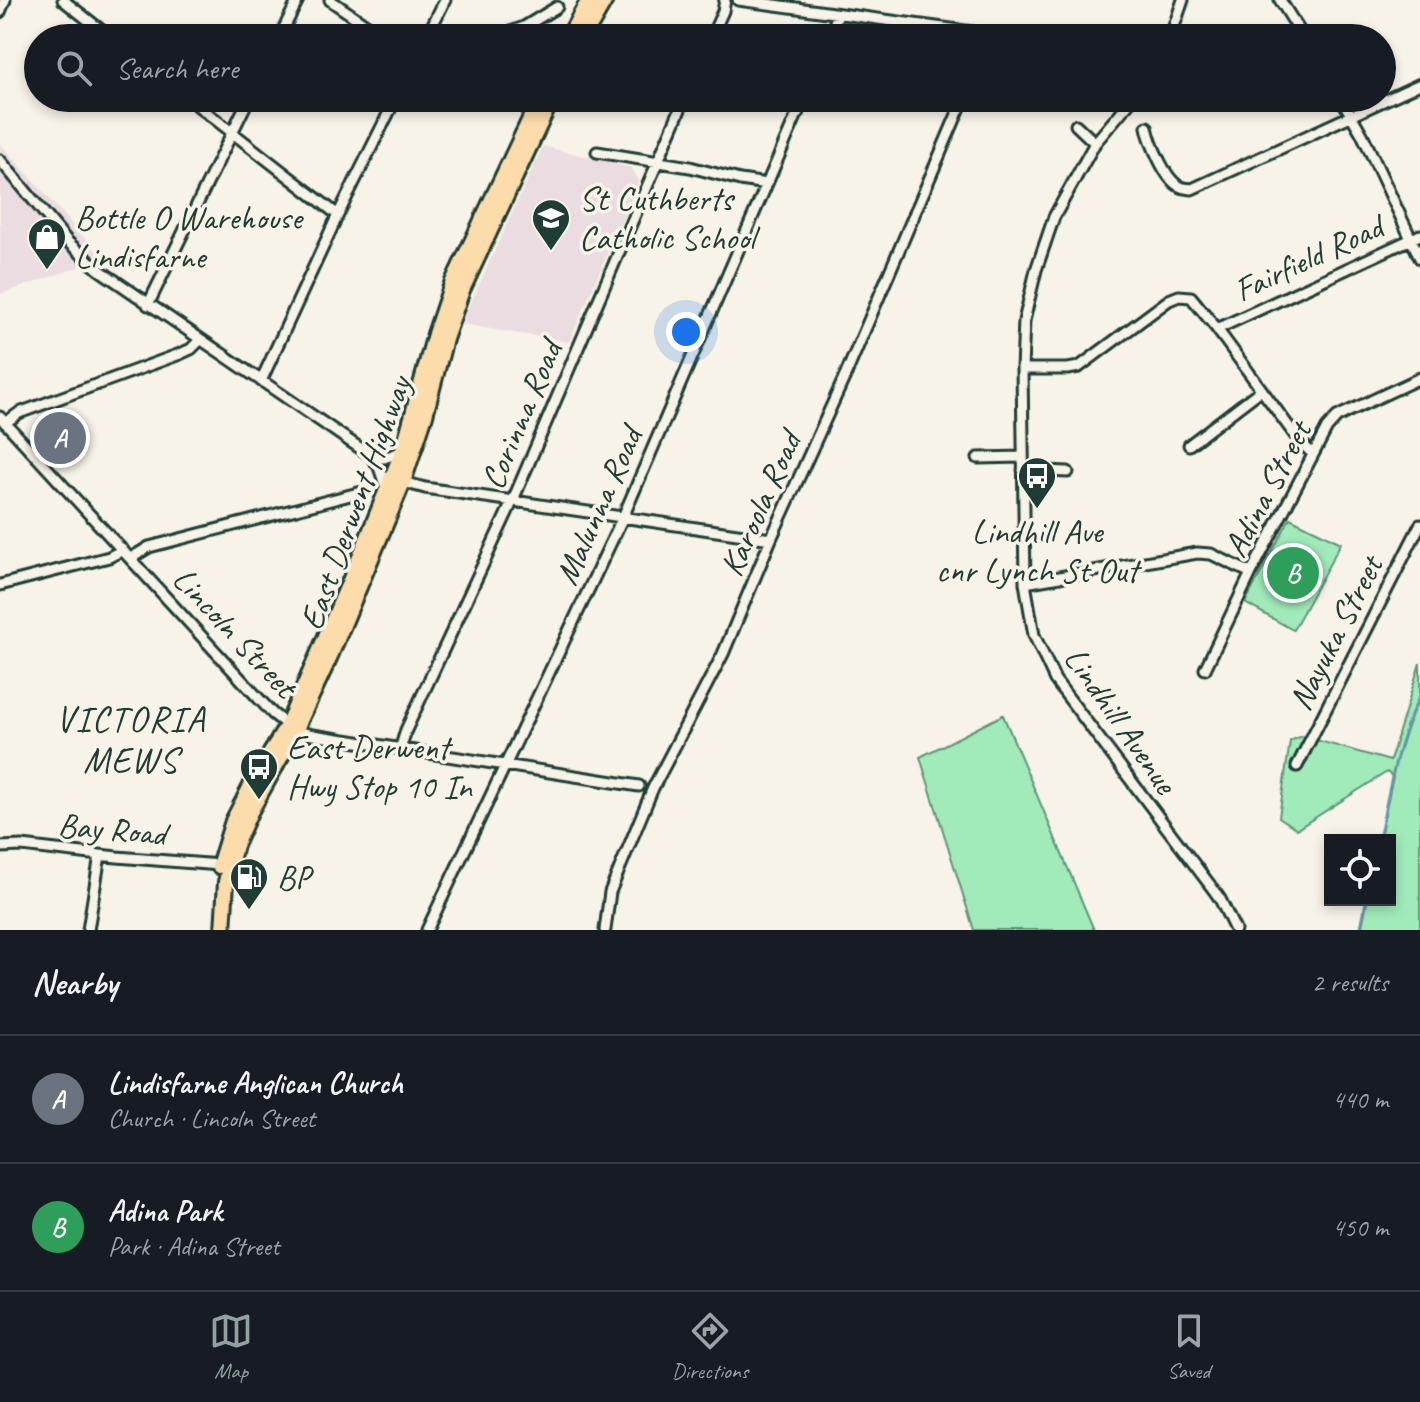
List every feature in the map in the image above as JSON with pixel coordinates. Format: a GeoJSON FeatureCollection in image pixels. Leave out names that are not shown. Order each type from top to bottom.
{"type":"FeatureCollection","features":[{"type":"Feature","properties":{"kind":"main road"},"geometry":{"type":"LineString","coordinates":[[577,22],[589,0]]}},
{"type":"Feature","properties":{"kind":"main road"},"geometry":{"type":"LineString","coordinates":[[591,24],[605,0]]}},
{"type":"Feature","properties":{"kind":"main road","name":"East Derwent Highway"},"geometry":{"type":"LineString","coordinates":[[214,930],[220,865],[233,821],[251,786],[291,728],[403,450],[452,284],[533,112]]}},
{"type":"Feature","properties":{"kind":"main road","name":"East Derwent Highway"},"geometry":{"type":"LineString","coordinates":[[223,930],[226,882],[235,845],[291,728],[330,656],[403,482],[462,290],[545,112]]}},
{"type":"Feature","properties":{"kind":"street"},"geometry":{"type":"LineString","coordinates":[[0,12],[5,0]]}},
{"type":"Feature","properties":{"kind":"street"},"geometry":{"type":"LineString","coordinates":[[63,0],[93,24]]}},
{"type":"Feature","properties":{"kind":"street"},"geometry":{"type":"LineString","coordinates":[[286,24],[298,0]]}},
{"type":"Feature","properties":{"kind":"street"},"geometry":{"type":"LineString","coordinates":[[330,0],[365,24]]}},
{"type":"Feature","properties":{"kind":"street"},"geometry":{"type":"LineString","coordinates":[[433,24],[445,0]]}},
{"type":"Feature","properties":{"kind":"street"},"geometry":{"type":"LineString","coordinates":[[577,22],[580,0]]}},
{"type":"Feature","properties":{"kind":"street"},"geometry":{"type":"LineString","coordinates":[[717,24],[725,0]]}},
{"type":"Feature","properties":{"kind":"street"},"geometry":{"type":"LineString","coordinates":[[738,0],[913,24]]}},
{"type":"Feature","properties":{"kind":"street"},"geometry":{"type":"LineString","coordinates":[[1175,24],[1183,0]]}},
{"type":"Feature","properties":{"kind":"street"},"geometry":{"type":"LineString","coordinates":[[1280,0],[1295,24]]}},
{"type":"Feature","properties":{"kind":"street"},"geometry":{"type":"LineString","coordinates":[[529,24],[557,7]]}},
{"type":"Feature","properties":{"kind":"street"},"geometry":{"type":"LineString","coordinates":[[834,24],[838,14]]}},
{"type":"Feature","properties":{"kind":"street"},"geometry":{"type":"LineString","coordinates":[[1396,95],[1420,84]]}},
{"type":"Feature","properties":{"kind":"street"},"geometry":{"type":"LineString","coordinates":[[206,112],[338,215]]}},
{"type":"Feature","properties":{"kind":"street"},"geometry":{"type":"LineString","coordinates":[[148,305],[242,112]]}},
{"type":"Feature","properties":{"kind":"street"},"geometry":{"type":"LineString","coordinates":[[261,381],[389,112]]}},
{"type":"Feature","properties":{"kind":"street","name":"Corinna Road"},"geometry":{"type":"LineString","coordinates":[[400,750],[406,730],[513,500],[679,112]]}},
{"type":"Feature","properties":{"kind":"street","name":"Malunna Road"},"geometry":{"type":"LineString","coordinates":[[427,930],[623,517],[798,112]]}},
{"type":"Feature","properties":{"kind":"street","name":"Karoola Road"},"geometry":{"type":"LineString","coordinates":[[605,930],[610,892],[653,788],[719,664],[958,112]]}},
{"type":"Feature","properties":{"kind":"street","name":"Lindhill Avenue"},"geometry":{"type":"LineString","coordinates":[[1121,112],[1095,143],[1054,217],[1044,243],[1024,321],[1025,583],[1034,635],[1055,680],[1213,889],[1235,930]]}},
{"type":"Feature","properties":{"kind":"street"},"geometry":{"type":"LineString","coordinates":[[1350,112],[1416,237],[1420,258]]}},
{"type":"Feature","properties":{"kind":"street"},"geometry":{"type":"LineString","coordinates":[[1147,127],[1153,150],[1173,182],[1182,188],[1192,189],[1360,112]]}},
{"type":"Feature","properties":{"kind":"street"},"geometry":{"type":"LineString","coordinates":[[1076,125],[1095,143]]}},
{"type":"Feature","properties":{"kind":"street"},"geometry":{"type":"LineString","coordinates":[[597,152],[690,167],[767,184]]}},
{"type":"Feature","properties":{"kind":"street"},"geometry":{"type":"LineString","coordinates":[[0,160],[78,252],[148,305],[370,455],[379,467],[387,491]]}},
{"type":"Feature","properties":{"kind":"street","name":"Fairfield Road"},"geometry":{"type":"LineString","coordinates":[[1217,329],[1416,237]]}},
{"type":"Feature","properties":{"kind":"street"},"geometry":{"type":"LineString","coordinates":[[1022,369],[1079,367],[1169,300],[1179,296],[1191,297],[1300,442],[1313,454]]}},
{"type":"Feature","properties":{"kind":"street"},"geometry":{"type":"LineString","coordinates":[[3,420],[173,357],[191,349],[200,340]]}},
{"type":"Feature","properties":{"kind":"street","name":"Adina Street"},"geometry":{"type":"LineString","coordinates":[[1205,669],[1327,428],[1337,417],[1420,378]]}},
{"type":"Feature","properties":{"kind":"street"},"geometry":{"type":"LineString","coordinates":[[1189,445],[1261,390]]}},
{"type":"Feature","properties":{"kind":"street","name":"Lincoln Street"},"geometry":{"type":"LineString","coordinates":[[3,420],[273,714],[291,728],[313,735],[400,750],[639,786]]}},
{"type":"Feature","properties":{"kind":"street"},"geometry":{"type":"LineString","coordinates":[[370,455],[389,457],[403,450]]}},
{"type":"Feature","properties":{"kind":"street"},"geometry":{"type":"LineString","coordinates":[[978,458],[1023,457]]}},
{"type":"Feature","properties":{"kind":"street"},"geometry":{"type":"LineString","coordinates":[[1023,470],[1068,472]]}},
{"type":"Feature","properties":{"kind":"street"},"geometry":{"type":"LineString","coordinates":[[403,482],[425,488],[771,539]]}},
{"type":"Feature","properties":{"kind":"street"},"geometry":{"type":"LineString","coordinates":[[0,585],[362,492]]}},
{"type":"Feature","properties":{"kind":"street","name":"Nayuka Street"},"geometry":{"type":"LineString","coordinates":[[1297,766],[1420,525]]}},
{"type":"Feature","properties":{"kind":"street"},"geometry":{"type":"LineString","coordinates":[[1025,583],[1197,553],[1211,554],[1251,573]]}},
{"type":"Feature","properties":{"kind":"street","name":"Bay Road"},"geometry":{"type":"LineString","coordinates":[[0,847],[22,846],[220,865]]}},
{"type":"Feature","properties":{"kind":"street"},"geometry":{"type":"LineString","coordinates":[[88,930],[100,855]]}},
{"type":"Feature","properties":{"kind":"shaded area"},"geometry":{"type":"Polygon","coordinates":[[[0,143],[79,232],[104,258],[0,293],[0,143]]]}},
{"type":"Feature","properties":{"kind":"shaded area","name":"St Cuthberts Catholic School"},"geometry":{"type":"Polygon","coordinates":[[[543,146],[632,168],[639,181],[569,342],[461,324],[543,146]]]}},
{"type":"Feature","properties":{"kind":"green space"},"geometry":{"type":"Polygon","coordinates":[[[1290,518],[1341,543],[1293,630],[1245,603],[1290,518]]]}},
{"type":"Feature","properties":{"kind":"green space"},"geometry":{"type":"Polygon","coordinates":[[[1420,663],[1420,930],[1360,930],[1365,906],[1396,906],[1396,834],[1380,834],[1393,777],[1387,772],[1297,829],[1279,817],[1290,741],[1302,736],[1390,761],[1420,663]]]}},
{"type":"Feature","properties":{"kind":"green space"},"geometry":{"type":"Polygon","coordinates":[[[1003,715],[1094,930],[974,930],[920,757],[1003,715]]]}},
{"type":"Feature","properties":{"kind":"waterway"},"geometry":{"type":"LineString","coordinates":[[1380,834],[1400,748],[1420,696]]}},
{"type":"Feature","properties":{"kind":"waterway"},"geometry":{"type":"LineString","coordinates":[[1361,930],[1366,906]]}},
{"type":"Feature","properties":{"kind":"place","name":"St Cuthberts Catholic School"},"geometry":{"type":"Point","coordinates":[551,252]}},
{"type":"Feature","properties":{"kind":"place","name":"Bottle O Warehouse Lindisfarne"},"geometry":{"type":"Point","coordinates":[47,271]}},
{"type":"Feature","properties":{"kind":"place","name":"Lindisfarne Anglican Church"},"geometry":{"type":"Point","coordinates":[60,438]}},
{"type":"Feature","properties":{"kind":"place","name":"Lindhill Ave cnr Lynch St Out"},"geometry":{"type":"Point","coordinates":[1037,510]}},
{"type":"Feature","properties":{"kind":"place","name":"Adina Park"},"geometry":{"type":"Point","coordinates":[1293,573]}},
{"type":"Feature","properties":{"kind":"place","name":"East Derwent Hwy Stop 10 In"},"geometry":{"type":"Point","coordinates":[259,801]}},
{"type":"Feature","properties":{"kind":"place","name":"BP"},"geometry":{"type":"Point","coordinates":[249,911]}},
{"type":"Feature","properties":{"kind":"district","name":"VICTORIA MEWS"},"geometry":{"type":"Point","coordinates":[131,740]}}]}
